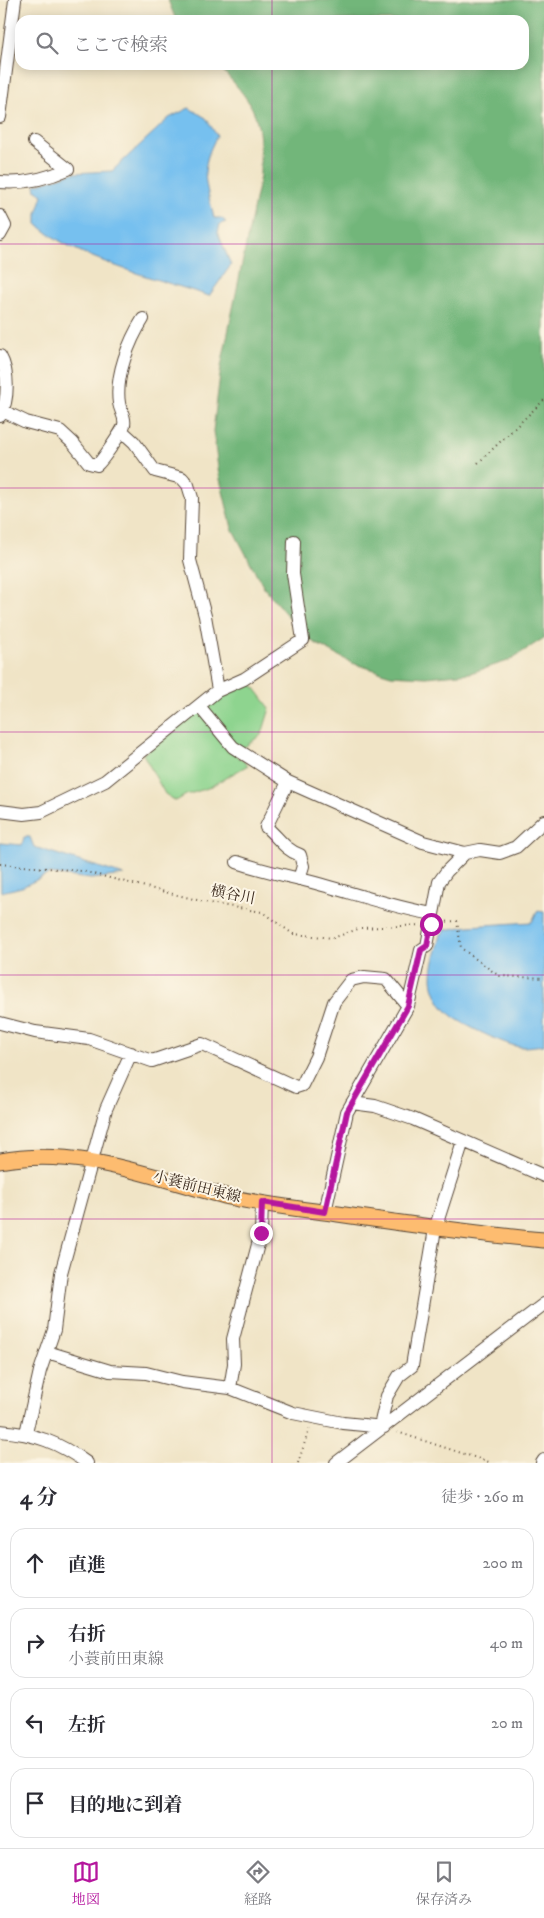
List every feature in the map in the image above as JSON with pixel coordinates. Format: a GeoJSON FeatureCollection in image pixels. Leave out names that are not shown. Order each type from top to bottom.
{"type":"FeatureCollection","features":[{"type":"Feature","properties":{"kind":"main road","name":"小蓑前田東線"},"geometry":{"type":"LineString","coordinates":[[0,1161],[44,1156],[93,1161],[230,1197],[436,1229],[544,1240]]}},
{"type":"Feature","properties":{"kind":"street"},"geometry":{"type":"LineString","coordinates":[[0,118],[15,0]]}},
{"type":"Feature","properties":{"kind":"street"},"geometry":{"type":"LineString","coordinates":[[0,182],[16,184],[52,176],[68,169],[34,142]]}},
{"type":"Feature","properties":{"kind":"street"},"geometry":{"type":"LineString","coordinates":[[0,216],[5,226],[0,235]]}},
{"type":"Feature","properties":{"kind":"street"},"geometry":{"type":"LineString","coordinates":[[0,356],[7,374],[2,413],[60,431],[74,443],[88,463],[97,466],[102,462],[110,445],[123,432],[124,415],[119,404],[121,377],[132,336],[143,319]]}},
{"type":"Feature","properties":{"kind":"street"},"geometry":{"type":"LineString","coordinates":[[123,432],[134,442],[155,472],[182,478],[188,485],[192,498],[190,560],[205,616],[218,690]]}},
{"type":"Feature","properties":{"kind":"street"},"geometry":{"type":"LineString","coordinates":[[0,810],[24,814],[41,812],[105,781],[218,690],[244,678],[303,640],[293,574],[294,541]]}},
{"type":"Feature","properties":{"kind":"street"},"geometry":{"type":"LineString","coordinates":[[198,706],[233,748],[288,782],[423,842],[465,854]]}},
{"type":"Feature","properties":{"kind":"street"},"geometry":{"type":"LineString","coordinates":[[288,782],[266,827],[279,838],[286,848],[300,854],[304,866],[299,879]]}},
{"type":"Feature","properties":{"kind":"street"},"geometry":{"type":"LineString","coordinates":[[325,1212],[347,1112],[408,1006],[421,950],[427,946],[439,882],[447,871],[465,854],[480,850],[500,852],[516,847],[544,821]]}},
{"type":"Feature","properties":{"kind":"street"},"geometry":{"type":"LineString","coordinates":[[237,862],[276,875],[299,879],[432,919]]}},
{"type":"Feature","properties":{"kind":"street"},"geometry":{"type":"LineString","coordinates":[[0,1023],[35,1032],[88,1039],[152,1061],[202,1044],[296,1087],[302,1085],[316,1057],[334,1002],[351,980],[364,977],[386,979],[408,1006]]}},
{"type":"Feature","properties":{"kind":"street"},"geometry":{"type":"LineString","coordinates":[[26,1433],[40,1371],[54,1330],[61,1273],[106,1109],[131,1053]]}},
{"type":"Feature","properties":{"kind":"street"},"geometry":{"type":"LineString","coordinates":[[352,1102],[376,1106],[544,1176]]}},
{"type":"Feature","properties":{"kind":"street"},"geometry":{"type":"LineString","coordinates":[[381,1427],[387,1396],[399,1376],[412,1366],[436,1229],[463,1141]]}},
{"type":"Feature","properties":{"kind":"street"},"geometry":{"type":"LineString","coordinates":[[230,1388],[234,1364],[233,1340],[261,1233],[262,1202]]}},
{"type":"Feature","properties":{"kind":"street"},"geometry":{"type":"LineString","coordinates":[[336,1463],[544,1304]]}},
{"type":"Feature","properties":{"kind":"street"},"geometry":{"type":"LineString","coordinates":[[48,1352],[110,1371],[146,1373],[182,1382],[230,1388],[293,1413],[343,1423],[381,1427]]}},
{"type":"Feature","properties":{"kind":"street"},"geometry":{"type":"LineString","coordinates":[[0,1431],[26,1433],[64,1446],[87,1463]]}},
{"type":"Feature","properties":{"kind":"path"},"geometry":{"type":"LineString","coordinates":[[478,463],[544,400]]}},
{"type":"Feature","properties":{"kind":"path","name":"横谷川"},"geometry":{"type":"LineString","coordinates":[[0,864],[82,871],[209,903],[262,912],[293,934],[333,938],[361,928],[432,919],[457,921],[461,948],[499,976],[544,978]]}},
{"type":"Feature","properties":{"kind":"path"},"geometry":{"type":"LineString","coordinates":[[298,1463],[313,1417]]}},
{"type":"Feature","properties":{"kind":"path"},"geometry":{"type":"LineString","coordinates":[[381,1427],[492,1463]]}},
{"type":"Feature","properties":{"kind":"green space"},"geometry":{"type":"Polygon","coordinates":[[[168,0],[544,0],[544,638],[508,661],[470,673],[426,677],[391,675],[352,663],[306,638],[264,588],[232,528],[219,475],[213,431],[221,367],[260,176],[260,146],[259,130],[252,108],[239,88],[223,70],[529,70],[529,15],[174,15],[168,0]]]}},
{"type":"Feature","properties":{"kind":"green space"},"geometry":{"type":"Polygon","coordinates":[[[248,679],[270,708],[262,734],[235,754],[248,765],[208,788],[186,795],[176,801],[165,794],[143,754],[198,710],[248,679]]]}},
{"type":"Feature","properties":{"kind":"water"},"geometry":{"type":"Polygon","coordinates":[[[189,108],[206,118],[217,136],[207,158],[205,176],[214,218],[221,218],[226,222],[220,224],[218,233],[231,265],[209,296],[94,258],[52,236],[37,224],[37,214],[43,195],[36,191],[35,185],[73,173],[112,171],[169,118],[189,108]]]}},
{"type":"Feature","properties":{"kind":"water"},"geometry":{"type":"Polygon","coordinates":[[[24,837],[30,837],[34,847],[124,875],[91,879],[49,874],[22,887],[1,892],[0,843],[22,845],[24,837]]]}},
{"type":"Feature","properties":{"kind":"water"},"geometry":{"type":"Polygon","coordinates":[[[537,911],[544,912],[544,1045],[514,1046],[464,1024],[442,1006],[433,986],[434,960],[441,934],[444,933],[444,930],[469,926],[532,922],[537,911]]]}},
{"type":"Feature","properties":{"kind":"route"},"geometry":{"type":"LineString","coordinates":[[261,1233],[262,1202],[325,1212],[347,1112],[363,1081],[408,1006],[421,950],[427,946],[431,924]]}}]}
